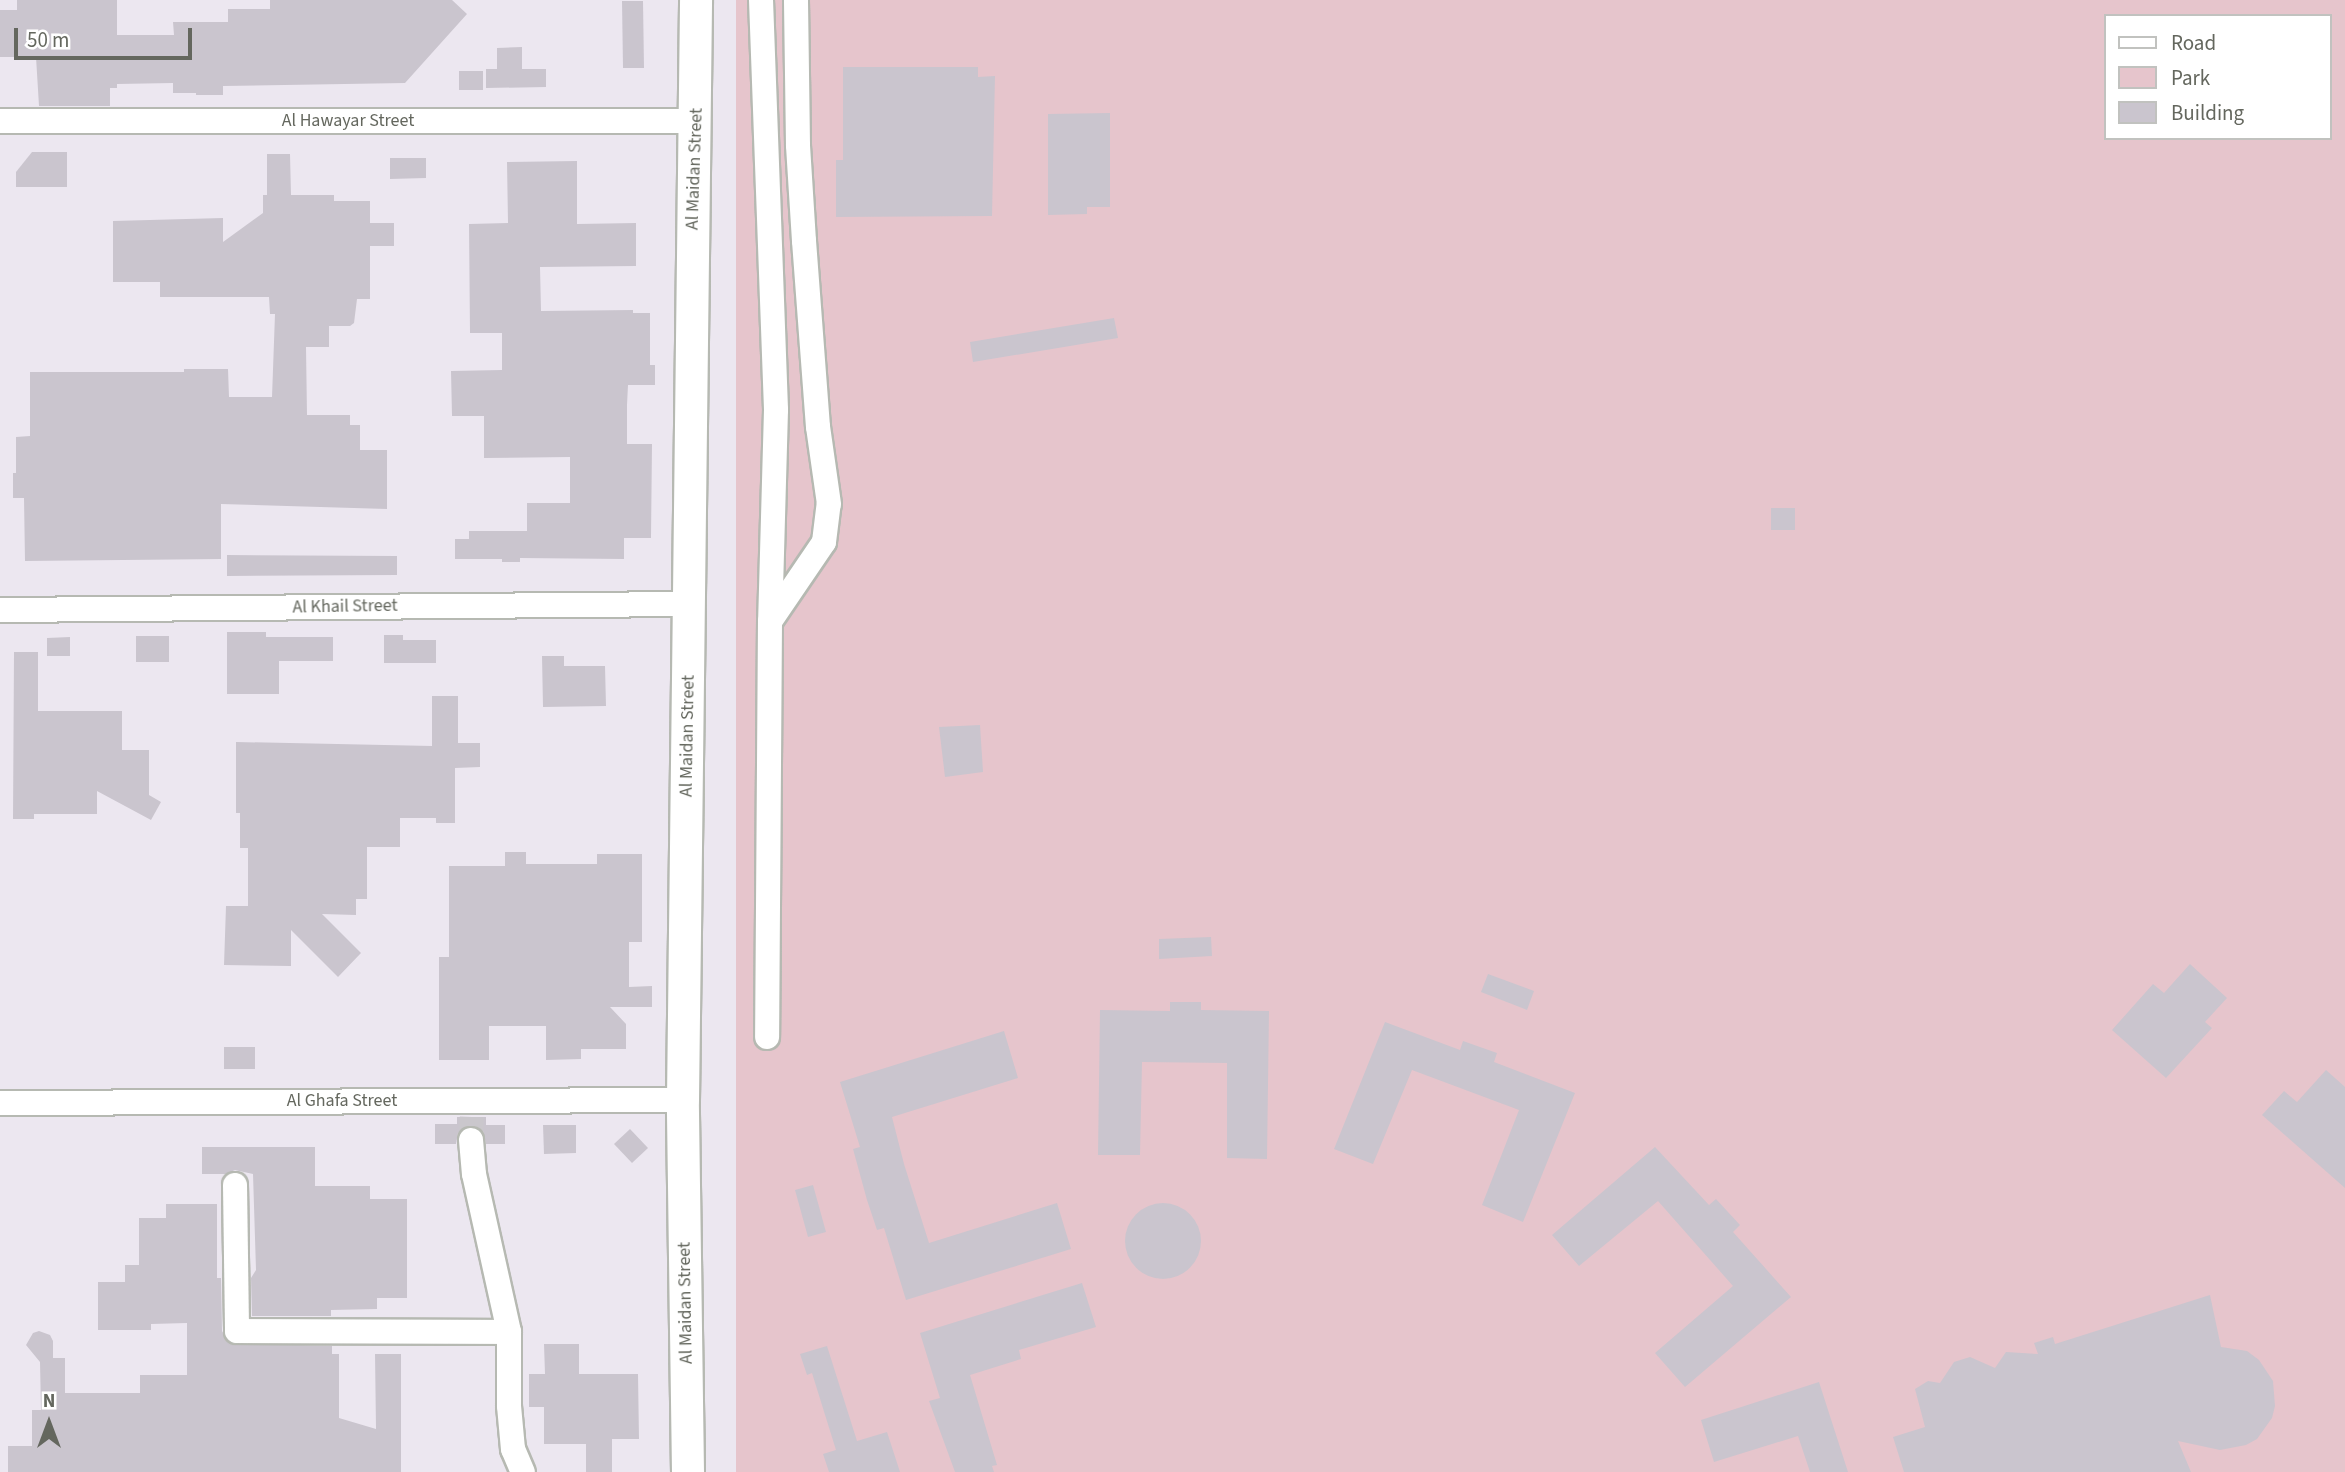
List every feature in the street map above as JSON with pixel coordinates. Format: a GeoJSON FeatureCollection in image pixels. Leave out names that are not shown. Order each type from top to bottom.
{"type":"FeatureCollection","features":[{"type":"Feature","properties":{"kind":"street","name":"Al Maidan Street"},"geometry":{"type":"LineString","coordinates":[[688,1472],[683,1100],[696,0]]}},
{"type":"Feature","properties":{"kind":"street"},"geometry":{"type":"LineString","coordinates":[[761,0],[776,410],[767,1037]]}},
{"type":"Feature","properties":{"kind":"street"},"geometry":{"type":"LineString","coordinates":[[771,621],[824,542],[829,504],[818,428],[804,241],[798,145],[796,0]]}},
{"type":"Feature","properties":{"kind":"street","name":"Al Hawayar Street"},"geometry":{"type":"LineString","coordinates":[[0,121],[696,121]]}},
{"type":"Feature","properties":{"kind":"street","name":"Al Khail Street"},"geometry":{"type":"LineString","coordinates":[[0,610],[690,604]]}},
{"type":"Feature","properties":{"kind":"street","name":"Al Ghafa Street"},"geometry":{"type":"LineString","coordinates":[[0,1103],[469,1119],[683,1100]]}},
{"type":"Feature","properties":{"kind":"street"},"geometry":{"type":"LineString","coordinates":[[469,1119],[474,1174],[509,1332],[512,1438],[523,1472]]}},
{"type":"Feature","properties":{"kind":"street"},"geometry":{"type":"LineString","coordinates":[[235,1185],[237,1331],[509,1332]]}},
{"type":"Feature","properties":{"kind":"green space"},"geometry":{"type":"Polygon","coordinates":[[[736,0],[2345,0],[2345,1472],[736,1472],[736,0]]]}},
{"type":"Feature","properties":{"kind":"building"},"geometry":{"type":"Polygon","coordinates":[[[17,0],[117,0],[117,35],[174,35],[173,22],[228,22],[228,9],[270,9],[270,0],[452,0],[467,14],[405,83],[223,86],[223,95],[173,93],[173,83],[117,84],[117,88],[110,88],[110,106],[39,106],[36,57],[0,57],[0,10],[17,10],[17,0]]]}},
{"type":"Feature","properties":{"kind":"building"},"geometry":{"type":"Polygon","coordinates":[[[622,1],[643,1],[644,68],[623,68],[622,1]]]}},
{"type":"Feature","properties":{"kind":"building"},"geometry":{"type":"Polygon","coordinates":[[[522,47],[522,69],[546,69],[546,87],[486,88],[486,69],[497,69],[497,48],[522,47]]]}},
{"type":"Feature","properties":{"kind":"building"},"geometry":{"type":"Polygon","coordinates":[[[843,67],[978,67],[978,77],[995,76],[992,216],[836,217],[836,160],[843,160],[843,67]]]}},
{"type":"Feature","properties":{"kind":"building"},"geometry":{"type":"Polygon","coordinates":[[[459,71],[483,71],[483,90],[459,90],[459,71]]]}},
{"type":"Feature","properties":{"kind":"building"},"geometry":{"type":"Polygon","coordinates":[[[1110,113],[1110,207],[1087,207],[1087,214],[1048,215],[1048,114],[1110,113]]]}},
{"type":"Feature","properties":{"kind":"building"},"geometry":{"type":"Polygon","coordinates":[[[32,152],[67,152],[67,187],[16,187],[16,172],[32,152]]]}},
{"type":"Feature","properties":{"kind":"building"},"geometry":{"type":"Polygon","coordinates":[[[267,154],[290,154],[291,195],[334,195],[334,201],[370,201],[370,223],[394,223],[394,246],[370,246],[370,299],[357,299],[354,323],[350,326],[329,326],[329,347],[306,347],[307,415],[350,415],[350,425],[360,425],[360,450],[387,450],[387,509],[221,504],[221,559],[25,561],[24,498],[13,498],[13,473],[16,473],[16,437],[30,436],[30,372],[184,372],[184,369],[228,369],[229,397],[272,397],[275,314],[270,314],[269,297],[160,297],[160,282],[113,282],[113,221],[223,218],[223,242],[263,213],[263,195],[267,195],[267,154]]]}},
{"type":"Feature","properties":{"kind":"building"},"geometry":{"type":"Polygon","coordinates":[[[390,158],[426,158],[426,178],[390,179],[390,158]]]}},
{"type":"Feature","properties":{"kind":"building"},"geometry":{"type":"Polygon","coordinates":[[[577,161],[577,224],[636,223],[636,266],[540,267],[541,311],[633,310],[633,313],[650,313],[650,365],[655,365],[655,385],[628,385],[627,444],[652,444],[651,538],[624,538],[624,559],[520,558],[520,562],[502,562],[502,559],[455,559],[455,539],[469,539],[469,531],[527,531],[527,503],[570,503],[570,457],[484,458],[484,416],[452,416],[451,371],[502,370],[502,333],[470,333],[469,224],[508,223],[507,162],[577,161]]]}},
{"type":"Feature","properties":{"kind":"building"},"geometry":{"type":"Polygon","coordinates":[[[1114,318],[1118,338],[973,362],[970,342],[1114,318]]]}},
{"type":"Feature","properties":{"kind":"building"},"geometry":{"type":"Polygon","coordinates":[[[1771,508],[1795,508],[1795,530],[1771,530],[1771,508]]]}},
{"type":"Feature","properties":{"kind":"building"},"geometry":{"type":"Polygon","coordinates":[[[227,555],[397,556],[397,575],[227,576],[227,555]]]}},
{"type":"Feature","properties":{"kind":"building"},"geometry":{"type":"Polygon","coordinates":[[[227,632],[266,632],[266,637],[333,637],[333,661],[279,661],[279,694],[227,694],[227,632]]]}},
{"type":"Feature","properties":{"kind":"building"},"geometry":{"type":"Polygon","coordinates":[[[384,635],[403,635],[403,640],[436,640],[436,663],[384,663],[384,635]]]}},
{"type":"Feature","properties":{"kind":"building"},"geometry":{"type":"Polygon","coordinates":[[[136,636],[169,636],[169,662],[136,662],[136,636]]]}},
{"type":"Feature","properties":{"kind":"building"},"geometry":{"type":"Polygon","coordinates":[[[70,637],[70,656],[47,656],[47,638],[70,637]]]}},
{"type":"Feature","properties":{"kind":"building"},"geometry":{"type":"Polygon","coordinates":[[[14,652],[38,652],[38,711],[122,711],[122,750],[149,750],[149,795],[161,802],[151,820],[97,791],[97,814],[34,814],[34,819],[13,819],[14,652]]]}},
{"type":"Feature","properties":{"kind":"building"},"geometry":{"type":"Polygon","coordinates":[[[542,656],[564,656],[564,666],[605,666],[606,706],[543,707],[542,656]]]}},
{"type":"Feature","properties":{"kind":"building"},"geometry":{"type":"Polygon","coordinates":[[[432,696],[458,696],[458,743],[480,743],[480,767],[455,768],[455,823],[436,823],[436,818],[400,818],[400,847],[367,847],[367,899],[356,899],[356,915],[322,914],[361,953],[338,977],[291,930],[291,966],[224,965],[226,906],[248,906],[248,848],[240,848],[240,813],[236,813],[236,742],[432,746],[432,696]]]}},
{"type":"Feature","properties":{"kind":"building"},"geometry":{"type":"Polygon","coordinates":[[[980,725],[983,772],[945,777],[939,727],[980,725]]]}},
{"type":"Feature","properties":{"kind":"building"},"geometry":{"type":"Polygon","coordinates":[[[505,852],[526,852],[526,864],[597,864],[597,854],[642,854],[642,942],[629,942],[629,987],[652,986],[652,1007],[610,1007],[626,1024],[626,1049],[581,1049],[581,1059],[546,1060],[546,1026],[489,1026],[489,1060],[439,1060],[439,957],[449,957],[449,866],[505,866],[505,852]]]}},
{"type":"Feature","properties":{"kind":"building"},"geometry":{"type":"Polygon","coordinates":[[[1211,937],[1212,956],[1159,959],[1159,939],[1211,937]]]}},
{"type":"Feature","properties":{"kind":"building"},"geometry":{"type":"Polygon","coordinates":[[[2190,964],[2227,998],[2205,1022],[2212,1028],[2166,1078],[2112,1030],[2153,984],[2164,993],[2190,964]]]}},
{"type":"Feature","properties":{"kind":"building"},"geometry":{"type":"Polygon","coordinates":[[[1488,974],[1534,991],[1527,1010],[1481,992],[1488,974]]]}},
{"type":"Feature","properties":{"kind":"building"},"geometry":{"type":"Polygon","coordinates":[[[1170,1002],[1201,1002],[1201,1010],[1269,1011],[1267,1159],[1227,1158],[1227,1063],[1142,1062],[1140,1155],[1098,1155],[1100,1010],[1170,1011],[1170,1002]]]}},
{"type":"Feature","properties":{"kind":"building"},"geometry":{"type":"Polygon","coordinates":[[[1385,1022],[1460,1050],[1463,1041],[1497,1053],[1494,1062],[1575,1093],[1523,1222],[1482,1205],[1519,1110],[1412,1070],[1373,1164],[1334,1149],[1385,1022]]]}},
{"type":"Feature","properties":{"kind":"building"},"geometry":{"type":"Polygon","coordinates":[[[1004,1031],[1018,1078],[892,1117],[904,1164],[929,1243],[1057,1203],[1071,1249],[906,1300],[884,1228],[877,1230],[867,1200],[853,1149],[860,1147],[840,1082],[1004,1031]]]}},
{"type":"Feature","properties":{"kind":"building"},"geometry":{"type":"Polygon","coordinates":[[[224,1047],[255,1047],[255,1069],[224,1069],[224,1047]]]}},
{"type":"Feature","properties":{"kind":"building"},"geometry":{"type":"Polygon","coordinates":[[[2326,1070],[2345,1087],[2345,1188],[2262,1115],[2284,1091],[2297,1102],[2326,1070]]]}},
{"type":"Feature","properties":{"kind":"building"},"geometry":{"type":"Polygon","coordinates":[[[457,1117],[486,1117],[486,1125],[505,1125],[505,1144],[486,1144],[483,1131],[470,1125],[458,1133],[456,1144],[435,1144],[435,1124],[457,1124],[457,1117]]]}},
{"type":"Feature","properties":{"kind":"building"},"geometry":{"type":"Polygon","coordinates":[[[543,1125],[576,1125],[576,1153],[544,1154],[543,1125]]]}},
{"type":"Feature","properties":{"kind":"building"},"geometry":{"type":"Polygon","coordinates":[[[630,1129],[648,1148],[632,1163],[614,1144],[630,1129]]]}},
{"type":"Feature","properties":{"kind":"building"},"geometry":{"type":"Polygon","coordinates":[[[202,1147],[315,1147],[315,1186],[370,1186],[370,1199],[407,1199],[407,1298],[377,1298],[377,1309],[331,1310],[331,1316],[252,1316],[251,1278],[256,1270],[253,1174],[235,1170],[226,1174],[202,1174],[202,1147]]]}},
{"type":"Feature","properties":{"kind":"building"},"geometry":{"type":"Polygon","coordinates":[[[1655,1147],[1709,1205],[1716,1199],[1740,1225],[1733,1232],[1791,1297],[1685,1387],[1655,1353],[1733,1286],[1658,1201],[1579,1266],[1552,1235],[1655,1147]]]}},
{"type":"Feature","properties":{"kind":"building"},"geometry":{"type":"Polygon","coordinates":[[[813,1185],[826,1232],[808,1237],[795,1190],[813,1185]]]}},
{"type":"Feature","properties":{"kind":"building"},"geometry":{"type":"Polygon","coordinates":[[[1156,1203],[1170,1203],[1184,1209],[1195,1220],[1201,1241],[1198,1256],[1190,1268],[1170,1279],[1156,1279],[1142,1273],[1131,1262],[1125,1248],[1125,1234],[1131,1220],[1142,1209],[1156,1203]]]}},
{"type":"Feature","properties":{"kind":"building"},"geometry":{"type":"Polygon","coordinates":[[[166,1204],[217,1204],[217,1278],[221,1278],[222,1331],[229,1343],[332,1346],[332,1354],[339,1354],[339,1418],[376,1429],[375,1354],[401,1354],[401,1472],[8,1472],[8,1446],[32,1446],[32,1410],[41,1410],[40,1362],[26,1345],[33,1333],[39,1331],[50,1335],[53,1341],[53,1358],[65,1358],[65,1393],[140,1393],[140,1375],[187,1375],[187,1323],[151,1324],[151,1330],[98,1330],[98,1282],[125,1282],[125,1265],[139,1265],[139,1218],[166,1218],[166,1204]]]}},
{"type":"Feature","properties":{"kind":"building"},"geometry":{"type":"Polygon","coordinates":[[[1082,1283],[1096,1327],[1019,1350],[1021,1359],[970,1375],[997,1465],[992,1466],[994,1472],[955,1472],[929,1401],[940,1398],[920,1333],[1082,1283]]]}},
{"type":"Feature","properties":{"kind":"building"},"geometry":{"type":"Polygon","coordinates":[[[2210,1295],[2221,1347],[2247,1351],[2259,1360],[2273,1381],[2275,1406],[2272,1418],[2257,1439],[2246,1445],[2220,1450],[2178,1441],[2191,1472],[1904,1472],[1893,1437],[1925,1427],[1915,1389],[1928,1381],[1940,1383],[1954,1362],[1970,1357],[1995,1368],[2006,1352],[2038,1354],[2034,1343],[2053,1337],[2055,1344],[2210,1295]]]}},
{"type":"Feature","properties":{"kind":"building"},"geometry":{"type":"Polygon","coordinates":[[[544,1344],[579,1344],[579,1374],[638,1374],[639,1439],[612,1439],[612,1472],[586,1472],[586,1444],[544,1444],[544,1407],[529,1407],[529,1374],[545,1374],[544,1344]]]}},
{"type":"Feature","properties":{"kind":"building"},"geometry":{"type":"Polygon","coordinates":[[[827,1346],[857,1441],[887,1432],[900,1472],[829,1472],[823,1454],[836,1450],[812,1373],[807,1375],[800,1354],[827,1346]]]}},
{"type":"Feature","properties":{"kind":"building"},"geometry":{"type":"Polygon","coordinates":[[[1819,1382],[1848,1472],[1810,1472],[1798,1436],[1714,1462],[1701,1420],[1819,1382]]]}},
{"type":"Feature","properties":{"kind":"tunnel"},"geometry":{"type":"LineString","coordinates":[[471,1140],[472,1117]]}}]}
